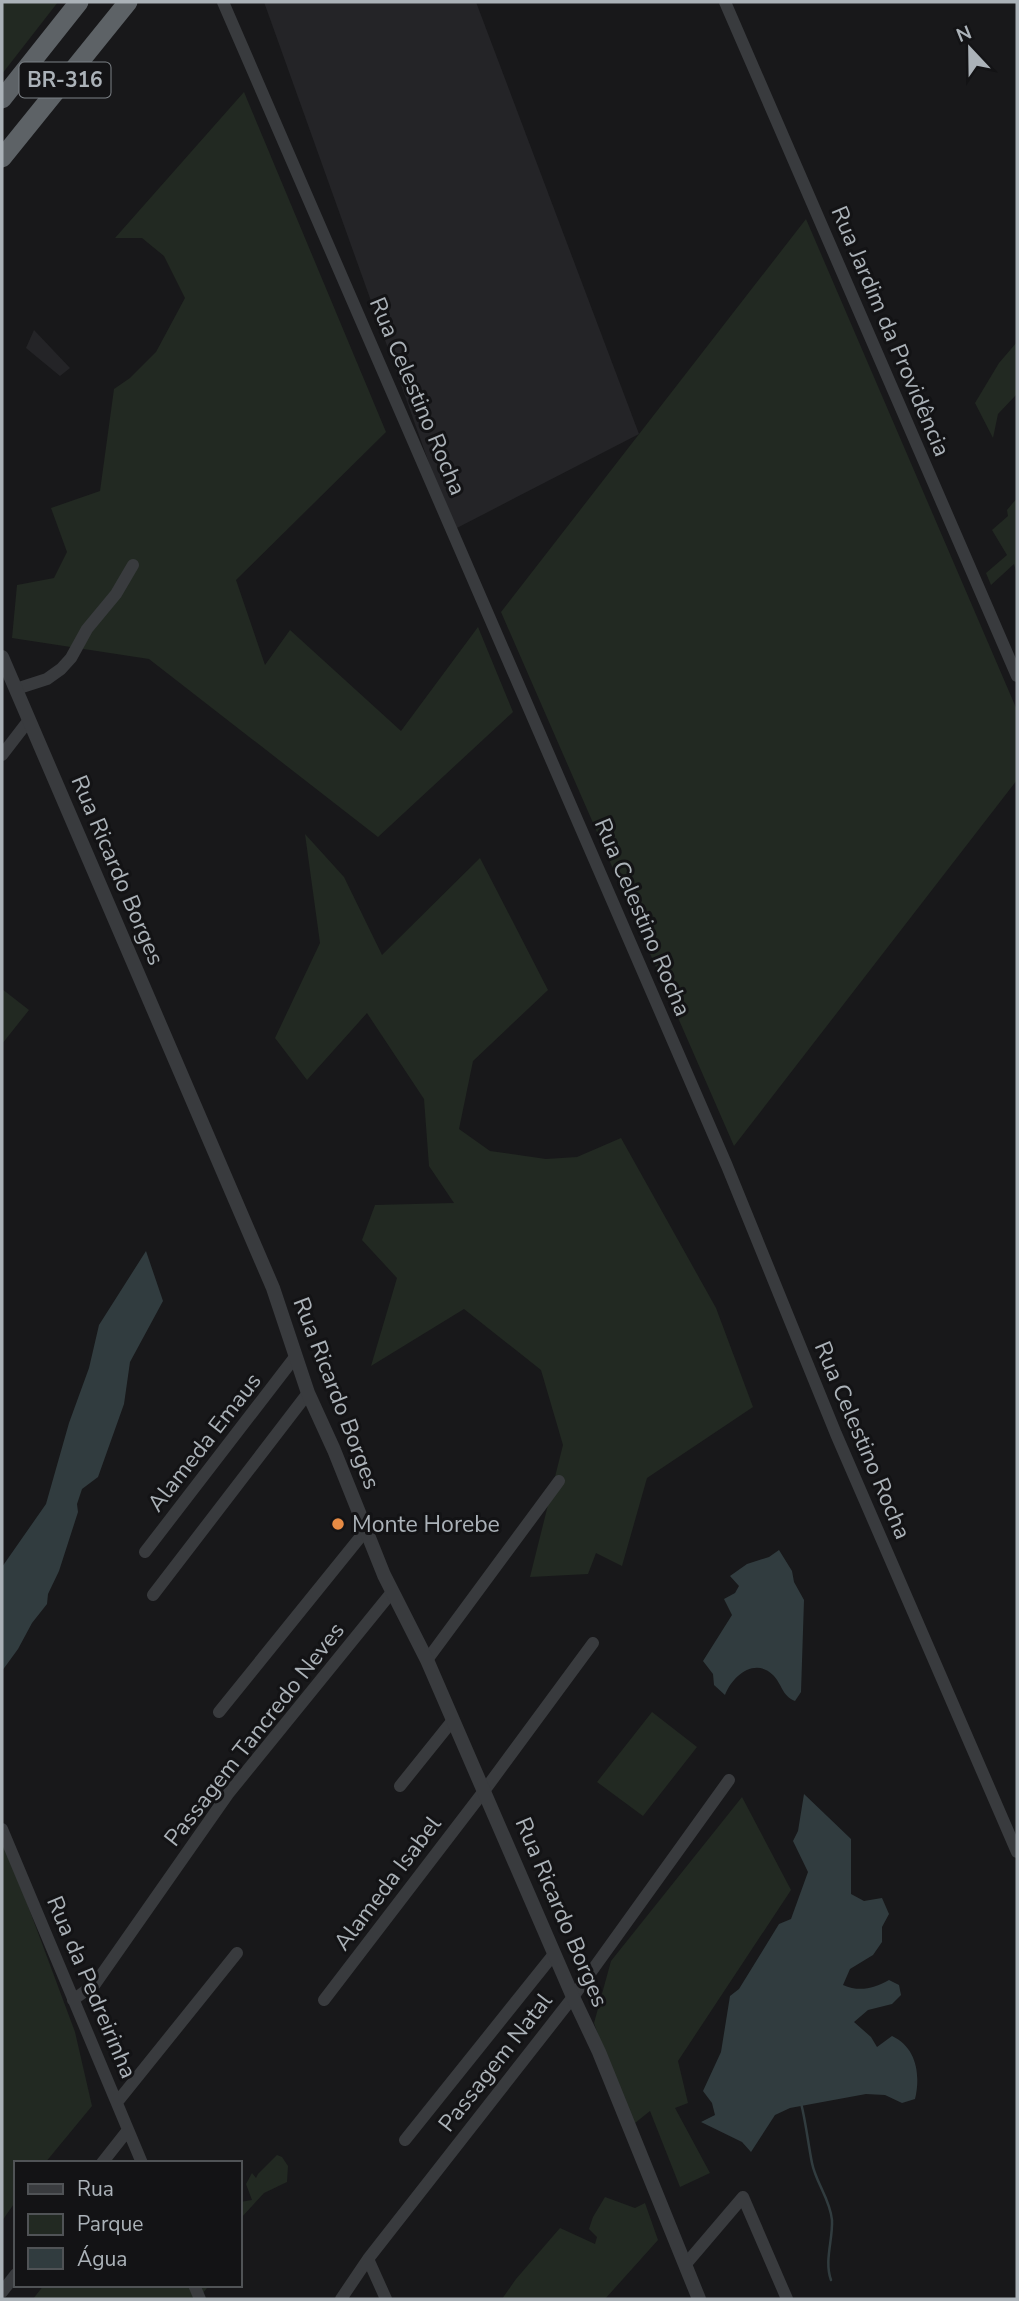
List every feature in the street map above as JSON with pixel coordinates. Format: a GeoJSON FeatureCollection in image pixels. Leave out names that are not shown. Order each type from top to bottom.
{"type":"FeatureCollection","features":[{"type":"Feature","properties":{"kind":"highway","name":"BR-316"},"geometry":{"type":"LineString","coordinates":[[2,99],[79,2]]}},
{"type":"Feature","properties":{"kind":"highway","name":"BR-316"},"geometry":{"type":"LineString","coordinates":[[2,159],[128,2]]}},
{"type":"Feature","properties":{"kind":"street","name":"Rua Celestino Rocha"},"geometry":{"type":"LineString","coordinates":[[223,2],[727,1166],[836,1434],[1017,1852]]}},
{"type":"Feature","properties":{"kind":"street","name":"Rua Jardim da Providência"},"geometry":{"type":"LineString","coordinates":[[725,2],[1017,675]]}},
{"type":"Feature","properties":{"kind":"street"},"geometry":{"type":"LineString","coordinates":[[16,690],[47,679],[61,669],[71,658],[87,629],[116,594],[133,565]]}},
{"type":"Feature","properties":{"kind":"street","name":"Rua Ricardo Borges"},"geometry":{"type":"LineString","coordinates":[[2,657],[272,1288],[308,1394],[392,1592],[427,1660],[603,2063],[699,2299]]}},
{"type":"Feature","properties":{"kind":"street"},"geometry":{"type":"LineString","coordinates":[[2,755],[29,720]]}},
{"type":"Feature","properties":{"kind":"street","name":"Alameda Emaus"},"geometry":{"type":"LineString","coordinates":[[145,1552],[295,1357]]}},
{"type":"Feature","properties":{"kind":"street"},"geometry":{"type":"LineString","coordinates":[[153,1595],[308,1394]]}},
{"type":"Feature","properties":{"kind":"street"},"geometry":{"type":"LineString","coordinates":[[427,1660],[559,1481]]}},
{"type":"Feature","properties":{"kind":"street"},"geometry":{"type":"LineString","coordinates":[[219,1712],[366,1530]]}},
{"type":"Feature","properties":{"kind":"street","name":"Passagem Tancredo Neves"},"geometry":{"type":"LineString","coordinates":[[74,2000],[95,1984],[228,1794],[392,1592]]}},
{"type":"Feature","properties":{"kind":"street","name":"Alameda Isabel"},"geometry":{"type":"LineString","coordinates":[[324,2000],[593,1643]]}},
{"type":"Feature","properties":{"kind":"street"},"geometry":{"type":"LineString","coordinates":[[400,1786],[453,1720]]}},
{"type":"Feature","properties":{"kind":"street","name":"Passagem Natal"},"geometry":{"type":"LineString","coordinates":[[341,2299],[368,2259],[573,1997],[729,1780]]}},
{"type":"Feature","properties":{"kind":"street","name":"Rua da Pedreirinha"},"geometry":{"type":"LineString","coordinates":[[2,1829],[141,2161]]}},
{"type":"Feature","properties":{"kind":"street"},"geometry":{"type":"LineString","coordinates":[[118,2102],[237,1953]]}},
{"type":"Feature","properties":{"kind":"street"},"geometry":{"type":"LineString","coordinates":[[405,2140],[554,1954]]}},
{"type":"Feature","properties":{"kind":"street"},"geometry":{"type":"LineString","coordinates":[[104,2161],[128,2130]]}},
{"type":"Feature","properties":{"kind":"street"},"geometry":{"type":"LineString","coordinates":[[685,2266],[743,2197],[787,2299]]}},
{"type":"Feature","properties":{"kind":"street"},"geometry":{"type":"LineString","coordinates":[[368,2259],[386,2299]]}},
{"type":"Feature","properties":{"kind":"street"},"geometry":{"type":"LineString","coordinates":[[2,2292],[14,2277]]}},
{"type":"Feature","properties":{"kind":"shaded area"},"geometry":{"type":"Polygon","coordinates":[[[264,2],[476,2],[639,434],[453,530],[264,2]]]}},
{"type":"Feature","properties":{"kind":"shaded area"},"geometry":{"type":"Polygon","coordinates":[[[34,330],[70,368],[60,376],[26,348],[34,330]]]}},
{"type":"Feature","properties":{"kind":"green space"},"geometry":{"type":"Polygon","coordinates":[[[2,2],[58,2],[2,74],[2,2]]]}},
{"type":"Feature","properties":{"kind":"green space"},"geometry":{"type":"Polygon","coordinates":[[[244,92],[386,432],[236,580],[265,665],[290,630],[401,731],[478,627],[513,712],[378,837],[149,659],[12,638],[17,585],[54,578],[67,552],[51,508],[100,491],[114,389],[130,378],[156,352],[185,298],[164,256],[142,238],[115,238],[244,92]]]}},
{"type":"Feature","properties":{"kind":"green space"},"geometry":{"type":"Polygon","coordinates":[[[806,219],[1017,710],[1017,780],[734,1146],[501,612],[806,219]]]}},
{"type":"Feature","properties":{"kind":"green space"},"geometry":{"type":"Polygon","coordinates":[[[1017,342],[1017,396],[998,414],[993,438],[975,403],[999,363],[1017,342]]]}},
{"type":"Feature","properties":{"kind":"green space"},"geometry":{"type":"Polygon","coordinates":[[[1017,498],[1017,575],[1014,564],[991,585],[986,573],[1007,555],[992,530],[1008,516],[1007,510],[1017,498]]]}},
{"type":"Feature","properties":{"kind":"green space"},"geometry":{"type":"Polygon","coordinates":[[[305,834],[344,877],[382,955],[480,858],[548,990],[473,1061],[459,1129],[490,1151],[546,1159],[577,1157],[621,1138],[716,1308],[753,1407],[647,1478],[622,1566],[596,1553],[588,1574],[530,1577],[563,1445],[541,1370],[464,1309],[371,1366],[397,1278],[362,1240],[375,1205],[454,1203],[429,1166],[424,1099],[367,1013],[307,1080],[275,1038],[320,943],[305,834]]]}},
{"type":"Feature","properties":{"kind":"green space"},"geometry":{"type":"Polygon","coordinates":[[[2,989],[29,1010],[2,1044],[2,989]]]}},
{"type":"Feature","properties":{"kind":"green space"},"geometry":{"type":"Polygon","coordinates":[[[652,1712],[697,1747],[643,1816],[597,1782],[652,1712]]]}},
{"type":"Feature","properties":{"kind":"green space"},"geometry":{"type":"Polygon","coordinates":[[[742,1797],[791,1890],[678,2061],[688,2103],[675,2108],[710,2173],[680,2187],[650,2111],[630,2127],[594,2023],[611,1961],[742,1797]]]}},
{"type":"Feature","properties":{"kind":"green space"},"geometry":{"type":"Polygon","coordinates":[[[2,1836],[75,2032],[92,2106],[47,2161],[14,2161],[14,2204],[2,2221],[2,1836]]]}},
{"type":"Feature","properties":{"kind":"green space"},"geometry":{"type":"Polygon","coordinates":[[[277,2155],[282,2157],[288,2166],[287,2182],[264,2193],[242,2217],[242,2202],[252,2200],[246,2184],[252,2173],[256,2178],[277,2155]]]}},
{"type":"Feature","properties":{"kind":"green space"},"geometry":{"type":"Polygon","coordinates":[[[605,2197],[635,2208],[645,2203],[658,2240],[605,2299],[502,2299],[560,2228],[595,2244],[597,2237],[589,2229],[605,2197]]]}},
{"type":"Feature","properties":{"kind":"green space"},"geometry":{"type":"Polygon","coordinates":[[[42,2287],[210,2287],[198,2299],[33,2299],[42,2287]]]}},
{"type":"Feature","properties":{"kind":"water"},"geometry":{"type":"Polygon","coordinates":[[[146,1251],[163,1301],[130,1362],[124,1404],[98,1477],[82,1489],[77,1504],[78,1512],[59,1571],[48,1594],[47,1604],[2,1671],[2,1567],[46,1504],[69,1423],[89,1368],[99,1325],[146,1251]]]}},
{"type":"Feature","properties":{"kind":"water"},"geometry":{"type":"Polygon","coordinates":[[[779,1550],[792,1571],[794,1582],[804,1600],[801,1692],[795,1701],[785,1693],[773,1675],[766,1670],[752,1668],[733,1681],[725,1695],[714,1685],[713,1674],[703,1661],[732,1615],[724,1599],[735,1593],[739,1586],[730,1576],[747,1564],[769,1557],[779,1550]]]}},
{"type":"Feature","properties":{"kind":"water"},"geometry":{"type":"Polygon","coordinates":[[[804,1794],[851,1839],[851,1894],[864,1901],[882,1898],[889,1914],[882,1927],[882,1942],[873,1955],[850,1969],[843,1985],[866,1988],[889,1980],[899,1985],[901,1995],[892,2004],[868,2010],[854,2022],[871,2037],[877,2047],[892,2036],[907,2047],[915,2062],[917,2090],[915,2099],[902,2103],[885,2095],[866,2094],[790,2108],[775,2115],[751,2152],[742,2142],[701,2122],[715,2115],[712,2103],[703,2091],[721,2052],[730,1996],[739,1989],[779,1924],[791,1919],[808,1872],[793,1841],[798,1831],[804,1794]]]}},
{"type":"Feature","properties":{"kind":"waterway"},"geometry":{"type":"LineString","coordinates":[[801,2103],[814,2170],[831,2212],[828,2265],[831,2280]]}},
{"type":"Feature","properties":{"kind":"place","name":"Monte Horebe"},"geometry":{"type":"Point","coordinates":[338,1524]}}]}
